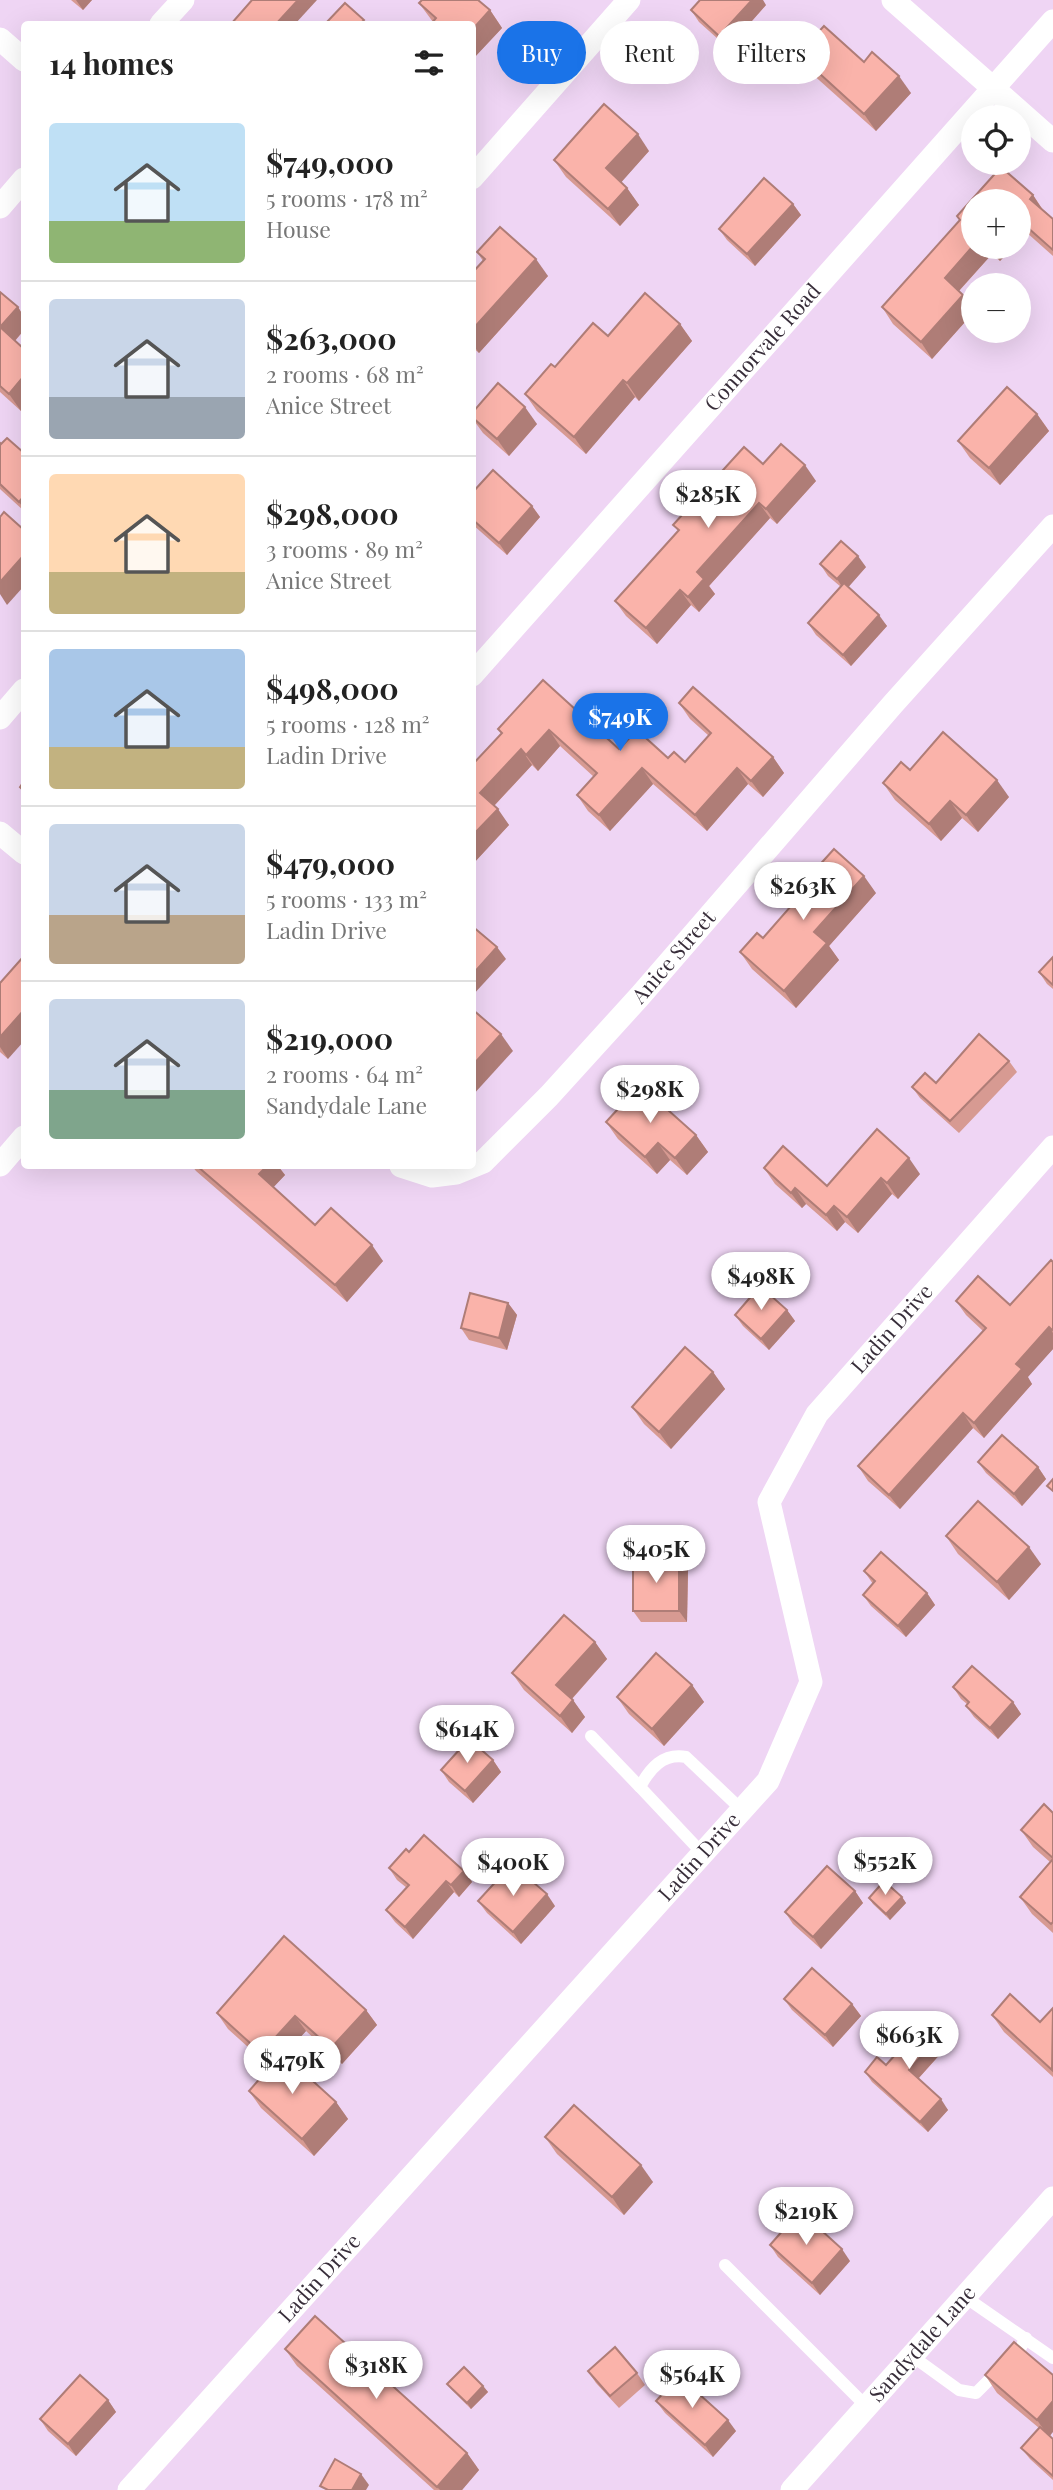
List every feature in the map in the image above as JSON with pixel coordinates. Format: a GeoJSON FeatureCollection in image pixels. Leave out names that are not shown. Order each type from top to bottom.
{"type":"FeatureCollection","features":[{"type":"Feature","properties":{"kind":"street"},"geometry":{"type":"LineString","coordinates":[[164,21],[183,0]]}},
{"type":"Feature","properties":{"kind":"street"},"geometry":{"type":"LineString","coordinates":[[476,173],[629,0]]}},
{"type":"Feature","properties":{"kind":"street"},"geometry":{"type":"LineString","coordinates":[[893,0],[1053,141]]}},
{"type":"Feature","properties":{"kind":"street","name":"Connorvale Road"},"geometry":{"type":"LineString","coordinates":[[476,671],[1053,21]]}},
{"type":"Feature","properties":{"kind":"street"},"geometry":{"type":"LineString","coordinates":[[0,39],[21,57]]}},
{"type":"Feature","properties":{"kind":"street"},"geometry":{"type":"LineString","coordinates":[[0,207],[21,182]]}},
{"type":"Feature","properties":{"kind":"street","name":"Anice Street"},"geometry":{"type":"LineString","coordinates":[[476,1165],[483,1162],[549,1096],[640,996],[893,704],[1053,526]]}},
{"type":"Feature","properties":{"kind":"street"},"geometry":{"type":"LineString","coordinates":[[0,719],[21,694]]}},
{"type":"Feature","properties":{"kind":"street"},"geometry":{"type":"LineString","coordinates":[[0,833],[21,850]]}},
{"type":"Feature","properties":{"kind":"street"},"geometry":{"type":"LineString","coordinates":[[0,1165],[21,1140]]}},
{"type":"Feature","properties":{"kind":"street","name":"Ladin Drive"},"geometry":{"type":"LineString","coordinates":[[129,2490],[768,1781],[811,1682],[769,1502],[817,1414],[1053,1147]]}},
{"type":"Feature","properties":{"kind":"street","name":"Anice Street"},"geometry":{"type":"LineString","coordinates":[[410,1169],[432,1176],[456,1174],[467,1169]]}},
{"type":"Feature","properties":{"kind":"street","name":"Sandydale Lane"},"geometry":{"type":"LineString","coordinates":[[792,2490],[1053,2198]]}},
{"type":"Feature","properties":{"kind":"lane"},"geometry":{"type":"LineString","coordinates":[[591,1736],[702,1854]]}},
{"type":"Feature","properties":{"kind":"lane"},"geometry":{"type":"LineString","coordinates":[[640,1787],[653,1766],[676,1755],[686,1756],[742,1810]]}},
{"type":"Feature","properties":{"kind":"lane"},"geometry":{"type":"LineString","coordinates":[[726,2264],[867,2407]]}},
{"type":"Feature","properties":{"kind":"lane"},"geometry":{"type":"LineString","coordinates":[[965,2297],[1053,2358]]}},
{"type":"Feature","properties":{"kind":"lane"},"geometry":{"type":"LineString","coordinates":[[912,2356],[959,2390],[976,2393],[1012,2358],[1026,2338]]}},
{"type":"Feature","properties":{"kind":"building"},"geometry":{"type":"Polygon","coordinates":[[[252,0],[298,0],[279,21],[234,21],[252,0]]]}},
{"type":"Feature","properties":{"kind":"building"},"geometry":{"type":"Polygon","coordinates":[[[422,0],[478,0],[490,10],[476,26],[476,21],[434,21],[436,18],[419,3],[422,0]]]}},
{"type":"Feature","properties":{"kind":"building"},"geometry":{"type":"Polygon","coordinates":[[[700,0],[752,0],[733,21],[713,21],[713,30],[691,10],[700,0]]]}},
{"type":"Feature","properties":{"kind":"building"},"geometry":{"type":"Polygon","coordinates":[[[345,3],[364,20],[363,21],[328,21],[345,3]]]}},
{"type":"Feature","properties":{"kind":"building"},"geometry":{"type":"Polygon","coordinates":[[[830,31],[864,62],[872,52],[899,76],[864,114],[830,83],[830,31]]]}},
{"type":"Feature","properties":{"kind":"building"},"geometry":{"type":"Polygon","coordinates":[[[604,104],[638,134],[606,168],[627,188],[608,209],[554,160],[604,104]]]}},
{"type":"Feature","properties":{"kind":"building"},"geometry":{"type":"Polygon","coordinates":[[[994,175],[1010,175],[1026,189],[981,189],[994,175]]]}},
{"type":"Feature","properties":{"kind":"building"},"geometry":{"type":"Polygon","coordinates":[[[764,178],[793,204],[747,254],[719,229],[764,178]]]}},
{"type":"Feature","properties":{"kind":"building"},"geometry":{"type":"Polygon","coordinates":[[[1031,200],[1053,219],[1053,250],[1031,231],[1031,200]]]}},
{"type":"Feature","properties":{"kind":"building"},"geometry":{"type":"Polygon","coordinates":[[[961,212],[962,259],[945,278],[961,293],[961,297],[921,342],[882,307],[960,220],[957,216],[961,212]]]}},
{"type":"Feature","properties":{"kind":"building"},"geometry":{"type":"Polygon","coordinates":[[[500,227],[536,259],[476,326],[476,269],[485,259],[477,252],[500,227]]]}},
{"type":"Feature","properties":{"kind":"building"},"geometry":{"type":"Polygon","coordinates":[[[0,292],[18,307],[0,327],[0,292]]]}},
{"type":"Feature","properties":{"kind":"building"},"geometry":{"type":"Polygon","coordinates":[[[645,293],[680,324],[627,383],[623,380],[574,437],[525,394],[551,364],[555,367],[593,323],[608,336],[645,293]]]}},
{"type":"Feature","properties":{"kind":"building"},"geometry":{"type":"Polygon","coordinates":[[[0,327],[21,346],[21,380],[9,394],[0,386],[0,327]]]}},
{"type":"Feature","properties":{"kind":"building"},"geometry":{"type":"Polygon","coordinates":[[[498,383],[525,407],[497,439],[476,421],[476,408],[498,383]]]}},
{"type":"Feature","properties":{"kind":"building"},"geometry":{"type":"Polygon","coordinates":[[[1007,387],[1037,414],[989,468],[958,441],[1007,387]]]}},
{"type":"Feature","properties":{"kind":"building"},"geometry":{"type":"Polygon","coordinates":[[[7,438],[21,450],[19,502],[0,484],[1,444],[7,438]]]}},
{"type":"Feature","properties":{"kind":"building"},"geometry":{"type":"Polygon","coordinates":[[[781,444],[805,465],[766,509],[759,503],[697,572],[704,579],[688,597],[680,590],[646,628],[615,601],[679,530],[673,525],[744,447],[763,464],[781,444]]]}},
{"type":"Feature","properties":{"kind":"building"},"geometry":{"type":"Polygon","coordinates":[[[493,470],[532,506],[499,543],[476,523],[476,489],[493,470]]]}},
{"type":"Feature","properties":{"kind":"building"},"geometry":{"type":"Polygon","coordinates":[[[4,512],[21,527],[21,558],[0,582],[0,517],[4,512]]]}},
{"type":"Feature","properties":{"kind":"building"},"geometry":{"type":"Polygon","coordinates":[[[841,541],[858,556],[837,579],[820,564],[841,541]]]}},
{"type":"Feature","properties":{"kind":"building"},"geometry":{"type":"Polygon","coordinates":[[[844,583],[879,615],[843,655],[808,623],[844,583]]]}},
{"type":"Feature","properties":{"kind":"building"},"geometry":{"type":"Polygon","coordinates":[[[543,680],[619,749],[637,730],[668,758],[674,752],[685,762],[711,733],[679,703],[693,687],[773,757],[751,781],[737,768],[695,815],[642,768],[599,815],[577,795],[597,773],[549,730],[526,755],[521,749],[480,793],[498,809],[476,832],[476,761],[502,733],[498,729],[543,680]]]}},
{"type":"Feature","properties":{"kind":"building"},"geometry":{"type":"Polygon","coordinates":[[[943,732],[997,780],[966,815],[950,801],[929,824],[883,783],[901,762],[910,770],[943,732]]]}},
{"type":"Feature","properties":{"kind":"building"},"geometry":{"type":"Polygon","coordinates":[[[834,849],[864,876],[814,932],[827,943],[784,991],[740,952],[757,933],[763,938],[792,905],[787,901],[834,849]]]}},
{"type":"Feature","properties":{"kind":"building"},"geometry":{"type":"Polygon","coordinates":[[[476,929],[497,947],[476,971],[476,929]]]}},
{"type":"Feature","properties":{"kind":"building"},"geometry":{"type":"Polygon","coordinates":[[[1053,957],[1053,985],[1039,972],[1053,957]]]}},
{"type":"Feature","properties":{"kind":"building"},"geometry":{"type":"Polygon","coordinates":[[[21,959],[21,1013],[0,1037],[0,983],[21,959]]]}},
{"type":"Feature","properties":{"kind":"building"},"geometry":{"type":"Polygon","coordinates":[[[476,1012],[501,1034],[476,1062],[476,1012]]]}},
{"type":"Feature","properties":{"kind":"building"},"geometry":{"type":"Polygon","coordinates":[[[979,1034],[1009,1061],[950,1121],[912,1087],[925,1073],[936,1083],[979,1034]]]}},
{"type":"Feature","properties":{"kind":"building"},"geometry":{"type":"Polygon","coordinates":[[[640,1085],[696,1135],[675,1158],[658,1143],[645,1157],[606,1122],[640,1085]]]}},
{"type":"Feature","properties":{"kind":"building"},"geometry":{"type":"Polygon","coordinates":[[[877,1129],[909,1158],[887,1183],[881,1178],[847,1217],[834,1206],[826,1215],[795,1188],[791,1193],[764,1168],[783,1146],[827,1186],[877,1129]]]}},
{"type":"Feature","properties":{"kind":"building"},"geometry":{"type":"Polygon","coordinates":[[[200,1169],[264,1169],[259,1174],[315,1225],[331,1208],[372,1245],[335,1285],[200,1169]]]}},
{"type":"Feature","properties":{"kind":"building"},"geometry":{"type":"Polygon","coordinates":[[[1051,1260],[1053,1329],[1049,1327],[1016,1364],[1022,1369],[974,1423],[963,1413],[889,1495],[858,1466],[986,1328],[956,1301],[978,1276],[1010,1305],[1051,1260]]]}},
{"type":"Feature","properties":{"kind":"building"},"geometry":{"type":"Polygon","coordinates":[[[760,1286],[787,1310],[761,1339],[735,1315],[760,1286]]]}},
{"type":"Feature","properties":{"kind":"building"},"geometry":{"type":"Polygon","coordinates":[[[470,1293],[508,1303],[499,1338],[461,1328],[470,1293]]]}},
{"type":"Feature","properties":{"kind":"building"},"geometry":{"type":"Polygon","coordinates":[[[685,1347],[713,1372],[659,1432],[632,1407],[685,1347]]]}},
{"type":"Feature","properties":{"kind":"building"},"geometry":{"type":"Polygon","coordinates":[[[1002,1435],[1038,1467],[1014,1494],[978,1462],[1002,1435]]]}},
{"type":"Feature","properties":{"kind":"building"},"geometry":{"type":"Polygon","coordinates":[[[1053,1479],[1053,1491],[1047,1486],[1053,1479]]]}},
{"type":"Feature","properties":{"kind":"building"},"geometry":{"type":"Polygon","coordinates":[[[978,1501],[1029,1547],[997,1582],[946,1536],[978,1501]]]}},
{"type":"Feature","properties":{"kind":"building"},"geometry":{"type":"Polygon","coordinates":[[[881,1552],[927,1593],[898,1626],[863,1595],[875,1581],[864,1571],[881,1552]]]}},
{"type":"Feature","properties":{"kind":"building"},"geometry":{"type":"Polygon","coordinates":[[[679,1558],[679,1611],[633,1611],[633,1559],[679,1558]]]}},
{"type":"Feature","properties":{"kind":"building"},"geometry":{"type":"Polygon","coordinates":[[[564,1615],[595,1642],[556,1685],[573,1700],[560,1716],[512,1673],[564,1615]]]}},
{"type":"Feature","properties":{"kind":"building"},"geometry":{"type":"Polygon","coordinates":[[[656,1653],[692,1685],[652,1729],[617,1697],[656,1653]]]}},
{"type":"Feature","properties":{"kind":"building"},"geometry":{"type":"Polygon","coordinates":[[[972,1666],[1013,1702],[990,1728],[966,1706],[969,1702],[953,1687],[972,1666]]]}},
{"type":"Feature","properties":{"kind":"building"},"geometry":{"type":"Polygon","coordinates":[[[469,1739],[493,1760],[465,1791],[441,1770],[469,1739]]]}},
{"type":"Feature","properties":{"kind":"building"},"geometry":{"type":"Polygon","coordinates":[[[1044,1804],[1053,1813],[1053,1858],[1021,1830],[1044,1804]]]}},
{"type":"Feature","properties":{"kind":"building"},"geometry":{"type":"Polygon","coordinates":[[[424,1835],[464,1871],[451,1885],[446,1881],[405,1927],[386,1910],[409,1885],[389,1868],[406,1849],[409,1852],[424,1835]]]}},
{"type":"Feature","properties":{"kind":"building"},"geometry":{"type":"Polygon","coordinates":[[[1053,1859],[1053,1922],[1051,1924],[1020,1897],[1053,1859]]]}},
{"type":"Feature","properties":{"kind":"building"},"geometry":{"type":"Polygon","coordinates":[[[512,1864],[547,1894],[513,1932],[478,1901],[512,1864]]]}},
{"type":"Feature","properties":{"kind":"building"},"geometry":{"type":"Polygon","coordinates":[[[827,1866],[855,1891],[813,1937],[785,1912],[827,1866]]]}},
{"type":"Feature","properties":{"kind":"building"},"geometry":{"type":"Polygon","coordinates":[[[884,1881],[902,1897],[886,1914],[869,1898],[884,1881]]]}},
{"type":"Feature","properties":{"kind":"building"},"geometry":{"type":"Polygon","coordinates":[[[284,1936],[366,2010],[331,2048],[295,2016],[261,2053],[217,2013],[284,1936]]]}},
{"type":"Feature","properties":{"kind":"building"},"geometry":{"type":"Polygon","coordinates":[[[812,1968],[852,2004],[825,2035],[784,1999],[812,1968]]]}},
{"type":"Feature","properties":{"kind":"building"},"geometry":{"type":"Polygon","coordinates":[[[1010,1994],[1040,2022],[1053,2008],[1052,2070],[992,2015],[1010,1994]]]}},
{"type":"Feature","properties":{"kind":"building"},"geometry":{"type":"Polygon","coordinates":[[[925,2014],[944,2031],[909,2070],[941,2099],[920,2122],[865,2072],[877,2057],[886,2065],[914,2034],[910,2030],[925,2014]]]}},
{"type":"Feature","properties":{"kind":"building"},"geometry":{"type":"Polygon","coordinates":[[[282,2053],[336,2102],[302,2139],[249,2091],[282,2053]]]}},
{"type":"Feature","properties":{"kind":"building"},"geometry":{"type":"Polygon","coordinates":[[[574,2105],[641,2165],[612,2197],[545,2137],[574,2105]]]}},
{"type":"Feature","properties":{"kind":"building"},"geometry":{"type":"Polygon","coordinates":[[[800,2211],[842,2249],[812,2283],[770,2245],[800,2211]]]}},
{"type":"Feature","properties":{"kind":"building"},"geometry":{"type":"Polygon","coordinates":[[[315,2316],[467,2453],[437,2487],[285,2349],[315,2316]]]}},
{"type":"Feature","properties":{"kind":"building"},"geometry":{"type":"Polygon","coordinates":[[[1014,2342],[1053,2375],[1053,2401],[1037,2420],[985,2375],[1014,2342]]]}},
{"type":"Feature","properties":{"kind":"building"},"geometry":{"type":"Polygon","coordinates":[[[615,2347],[637,2373],[610,2396],[588,2371],[615,2347]]]}},
{"type":"Feature","properties":{"kind":"building"},"geometry":{"type":"Polygon","coordinates":[[[464,2367],[483,2386],[467,2403],[447,2384],[464,2367]]]}},
{"type":"Feature","properties":{"kind":"building"},"geometry":{"type":"Polygon","coordinates":[[[80,2375],[108,2400],[68,2444],[40,2419],[80,2375]]]}},
{"type":"Feature","properties":{"kind":"building"},"geometry":{"type":"Polygon","coordinates":[[[679,2376],[728,2420],[705,2445],[656,2401],[679,2376]]]}},
{"type":"Feature","properties":{"kind":"building"},"geometry":{"type":"Polygon","coordinates":[[[1040,2427],[1053,2439],[1053,2476],[1021,2448],[1040,2427]]]}},
{"type":"Feature","properties":{"kind":"building"},"geometry":{"type":"Polygon","coordinates":[[[335,2459],[361,2474],[352,2490],[328,2490],[320,2486],[335,2459]]]}}]}
